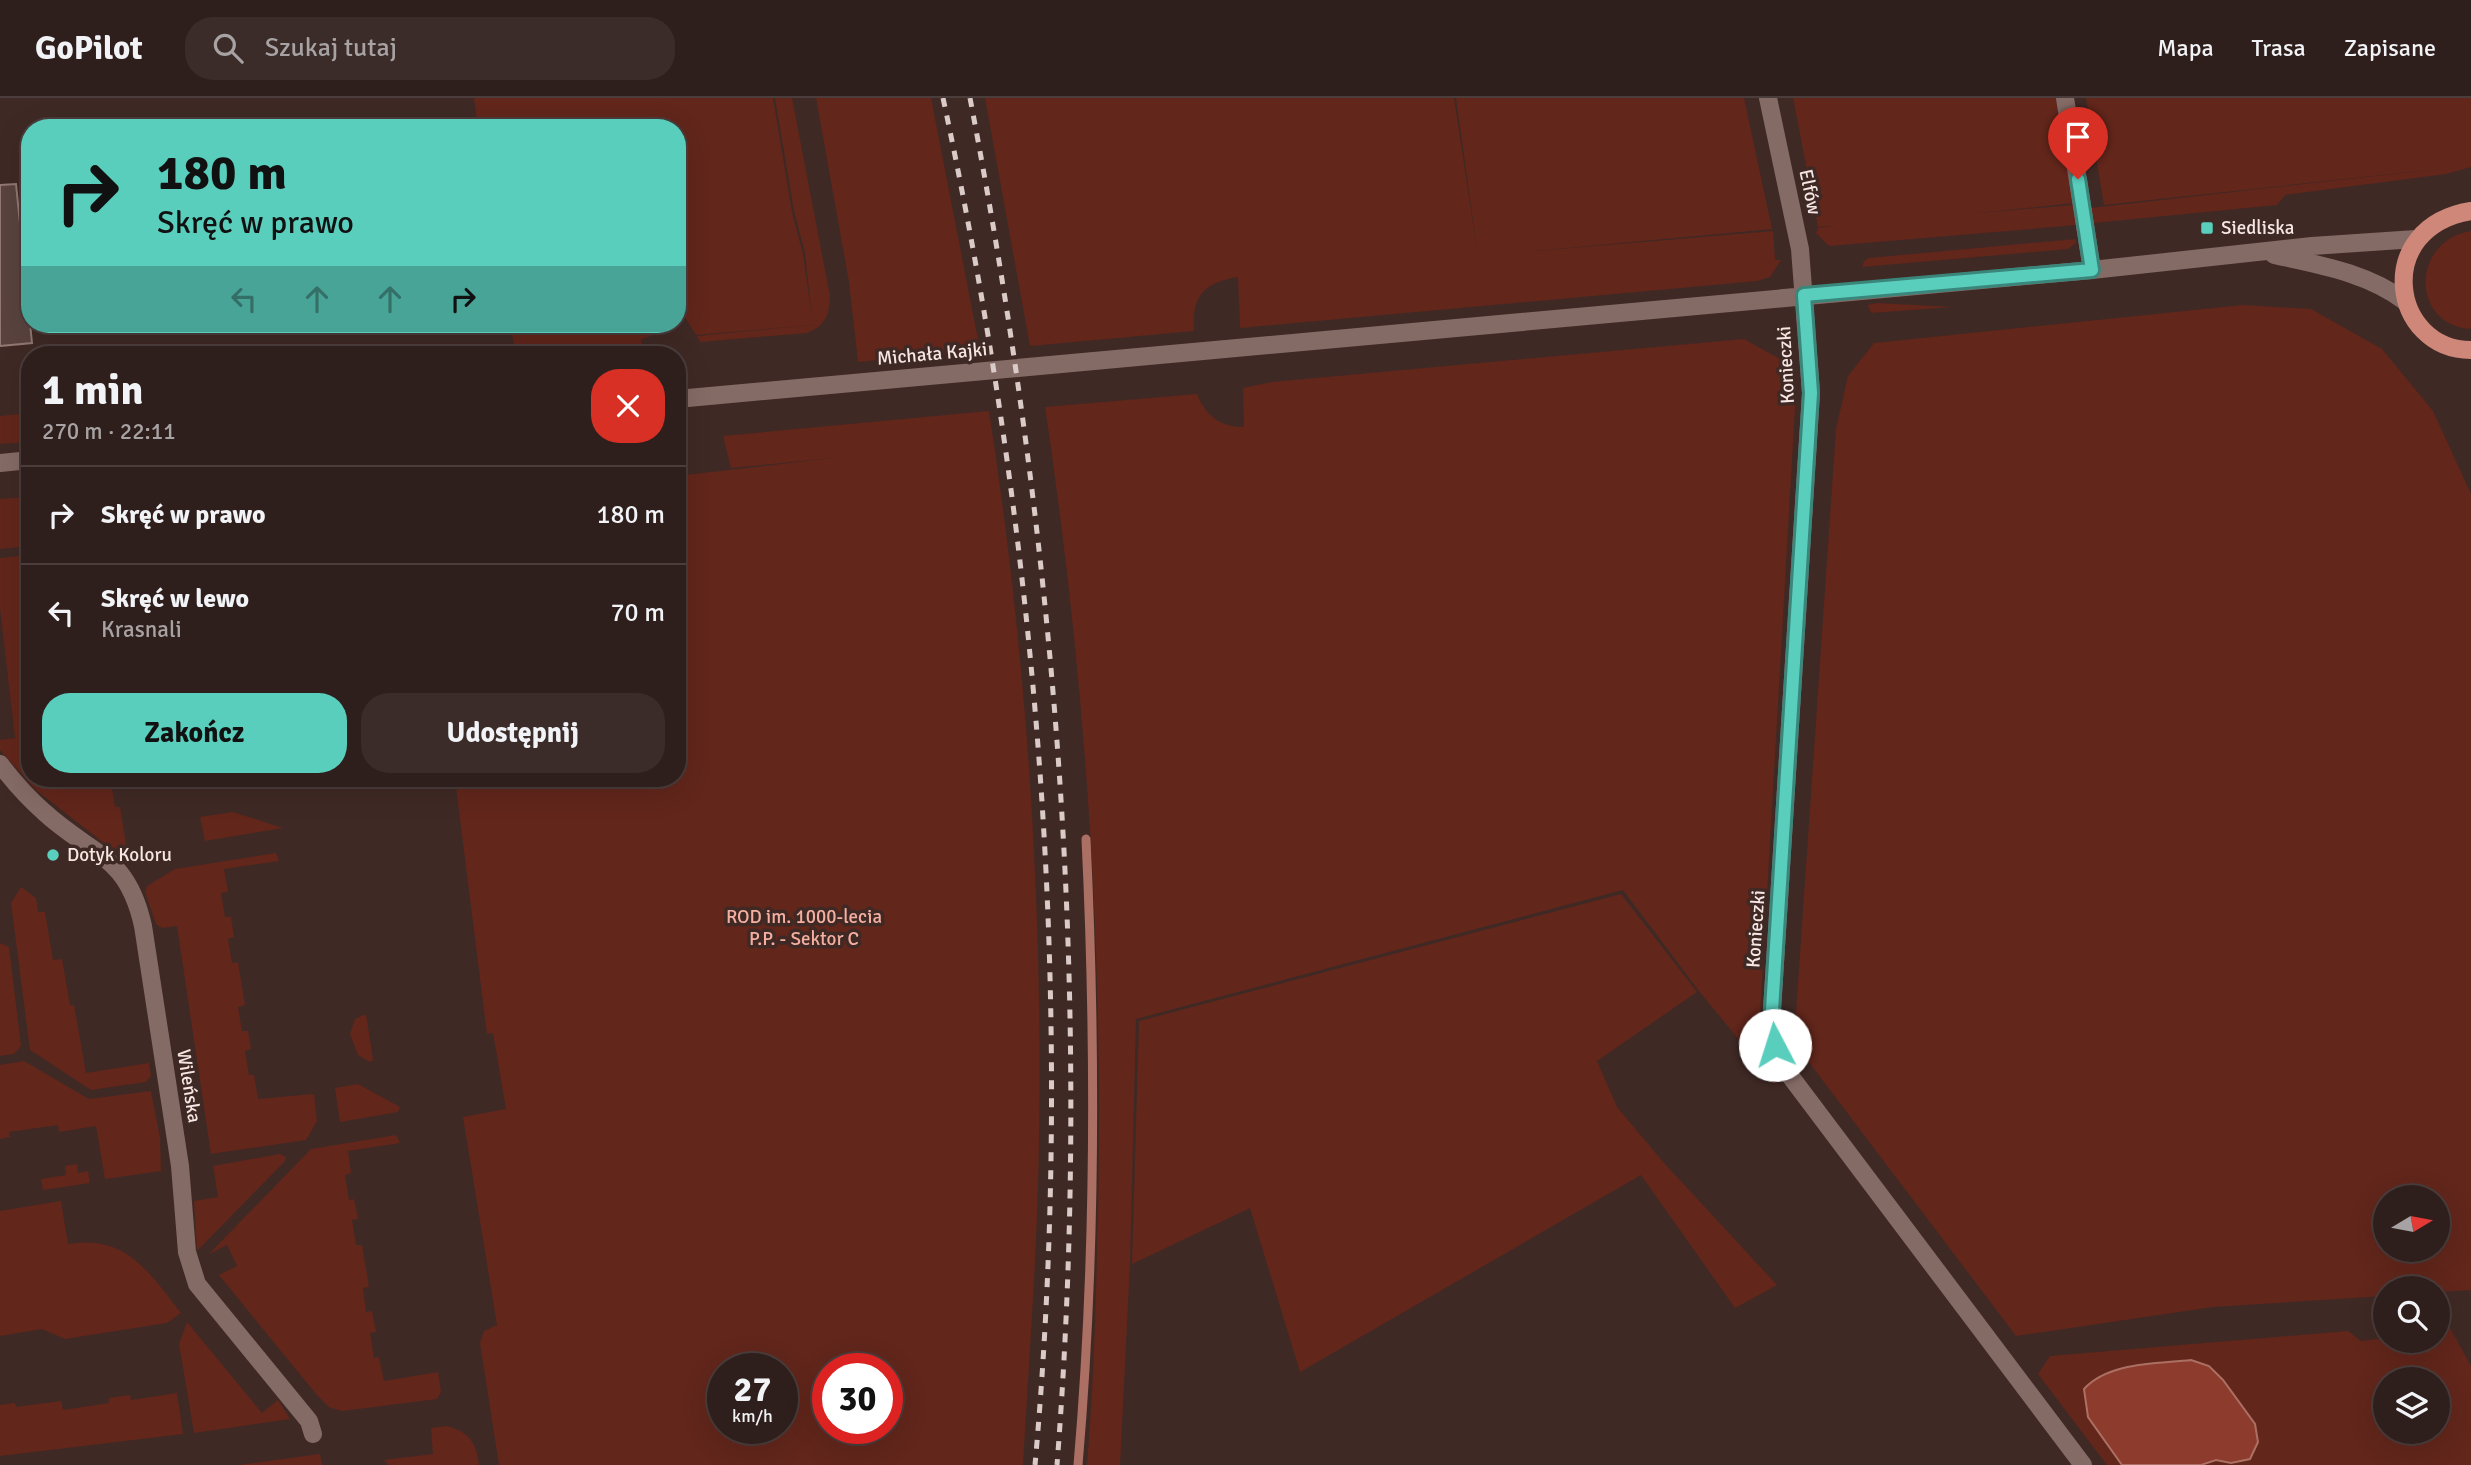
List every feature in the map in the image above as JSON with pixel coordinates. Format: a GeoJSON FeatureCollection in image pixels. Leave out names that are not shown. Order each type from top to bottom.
{"type":"FeatureCollection","features":[{"type":"Feature","properties":{"kind":"main road"},"geometry":{"type":"LineString","coordinates":[[2469,354],[2431,337],[2416,321],[2406,302],[2403,280],[2405,264],[2416,239],[2441,219],[2471,211]]}},
{"type":"Feature","properties":{"kind":"street","name":"Elfów"},"geometry":{"type":"LineString","coordinates":[[1768,98],[1794,218],[1804,295]]}},
{"type":"Feature","properties":{"kind":"street"},"geometry":{"type":"LineString","coordinates":[[2065,98],[2092,270]]}},
{"type":"Feature","properties":{"kind":"street","name":"Michała Kajki"},"geometry":{"type":"LineString","coordinates":[[686,398],[2092,270],[2312,246],[2416,239]]}},
{"type":"Feature","properties":{"kind":"street"},"geometry":{"type":"LineString","coordinates":[[2264,253],[2339,270],[2388,288],[2406,302]]}},
{"type":"Feature","properties":{"kind":"street","name":"Konieczki"},"geometry":{"type":"LineString","coordinates":[[1804,295],[1811,393],[1772,1010],[1775,1045],[1787,1073],[2083,1465]]}},
{"type":"Feature","properties":{"kind":"street"},"geometry":{"type":"LineString","coordinates":[[0,463],[21,461]]}},
{"type":"Feature","properties":{"kind":"street","name":"Wileńska"},"geometry":{"type":"LineString","coordinates":[[0,764],[44,813],[113,863],[132,891],[143,926],[180,1166],[190,1264],[197,1284],[309,1421],[313,1434]]}},
{"type":"Feature","properties":{"kind":"green space"},"geometry":{"type":"Polygon","coordinates":[[[474,98],[773,98],[792,212],[803,254],[812,318],[805,253],[794,211],[775,98],[792,98],[830,296],[825,319],[807,333],[700,342],[697,336],[813,325],[696,335],[686,319],[686,119],[477,119],[474,98]]]}},
{"type":"Feature","properties":{"kind":"green space"},"geometry":{"type":"Polygon","coordinates":[[[816,98],[931,98],[980,350],[858,362],[849,282],[816,98]]]}},
{"type":"Feature","properties":{"kind":"green space"},"geometry":{"type":"Polygon","coordinates":[[[985,98],[1454,98],[1478,256],[1456,98],[1744,98],[1772,229],[1523,252],[1773,231],[1775,260],[1781,260],[1770,277],[1757,281],[1240,328],[1238,277],[1216,283],[1202,293],[1195,309],[1194,331],[1030,346],[985,98]]]}},
{"type":"Feature","properties":{"kind":"green space"},"geometry":{"type":"Polygon","coordinates":[[[1793,98],[2056,98],[2074,203],[1978,213],[2074,205],[2077,225],[1829,246],[1816,233],[1818,228],[1833,226],[1818,227],[1793,98]]]}},
{"type":"Feature","properties":{"kind":"green space"},"geometry":{"type":"Polygon","coordinates":[[[2086,98],[2471,98],[2471,167],[2446,174],[2285,195],[2277,205],[2093,223],[2091,208],[2447,168],[2104,205],[2086,98]]]}},
{"type":"Feature","properties":{"kind":"green space"},"geometry":{"type":"Polygon","coordinates":[[[2471,231],[2471,329],[2451,324],[2437,314],[2429,299],[2426,283],[2428,266],[2437,250],[2451,238],[2471,231]]]}},
{"type":"Feature","properties":{"kind":"green space"},"geometry":{"type":"Polygon","coordinates":[[[2076,239],[2076,243],[2068,249],[1862,267],[1864,261],[1869,258],[2076,239]]]}},
{"type":"Feature","properties":{"kind":"green space"},"geometry":{"type":"Polygon","coordinates":[[[1877,303],[1952,307],[1871,313],[1868,305],[1877,303]]]}},
{"type":"Feature","properties":{"kind":"green space"},"geometry":{"type":"Polygon","coordinates":[[[2243,305],[2311,309],[2382,349],[2433,411],[2471,494],[2471,1290],[2450,1291],[2450,1276],[2373,1276],[2373,1297],[2213,1307],[2016,1336],[1802,1053],[1796,1013],[1836,429],[1848,376],[1874,343],[2243,305]]]}},
{"type":"Feature","properties":{"kind":"green space"},"geometry":{"type":"Polygon","coordinates":[[[512,333],[657,333],[641,340],[642,346],[514,346],[512,333]]]}},
{"type":"Feature","properties":{"kind":"green space"},"geometry":{"type":"Polygon","coordinates":[[[1744,339],[1780,359],[1792,359],[1795,408],[1759,1033],[1777,1086],[1699,991],[1623,890],[1136,1019],[1130,1263],[1120,1465],[1087,1465],[1098,1215],[1098,1012],[1094,911],[1081,709],[1045,407],[1197,394],[1215,419],[1228,425],[1244,427],[1243,388],[1272,382],[1744,339]]]}},
{"type":"Feature","properties":{"kind":"green space","name":"ROD im. 1000-lecia P.P. - Sektor C"},"geometry":{"type":"Polygon","coordinates":[[[989,411],[1022,682],[1035,864],[1038,954],[1038,1177],[1023,1465],[499,1465],[480,1343],[484,1331],[497,1325],[463,1117],[506,1109],[493,1033],[487,1034],[456,787],[686,787],[686,475],[833,458],[731,468],[723,436],[989,411]]]}},
{"type":"Feature","properties":{"kind":"green space"},"geometry":{"type":"Polygon","coordinates":[[[21,414],[21,443],[0,444],[0,416],[21,414]]]}},
{"type":"Feature","properties":{"kind":"green space"},"geometry":{"type":"Polygon","coordinates":[[[21,498],[21,547],[0,549],[0,499],[21,498]]]}},
{"type":"Feature","properties":{"kind":"green space"},"geometry":{"type":"Polygon","coordinates":[[[21,556],[21,773],[0,750],[0,740],[15,738],[0,608],[0,558],[21,556]]]}},
{"type":"Feature","properties":{"kind":"green space"},"geometry":{"type":"Polygon","coordinates":[[[33,787],[112,787],[115,807],[120,807],[128,857],[123,858],[33,787]]]}},
{"type":"Feature","properties":{"kind":"green space"},"geometry":{"type":"Polygon","coordinates":[[[233,812],[283,828],[205,841],[200,817],[233,812]]]}},
{"type":"Feature","properties":{"kind":"green space"},"geometry":{"type":"Polygon","coordinates":[[[276,853],[279,861],[224,869],[228,892],[221,893],[225,917],[231,917],[234,937],[228,939],[232,963],[238,962],[245,1005],[238,1007],[242,1031],[248,1031],[251,1049],[245,1051],[249,1075],[254,1075],[258,1099],[314,1094],[317,1121],[306,1140],[211,1154],[177,926],[162,928],[156,924],[145,892],[147,886],[175,869],[276,853]]]}},
{"type":"Feature","properties":{"kind":"green space"},"geometry":{"type":"Polygon","coordinates":[[[21,887],[36,898],[38,912],[45,912],[53,960],[62,959],[70,1005],[74,1005],[86,1073],[149,1063],[151,1076],[146,1082],[91,1090],[30,1050],[11,903],[21,887]]]}},
{"type":"Feature","properties":{"kind":"green space"},"geometry":{"type":"Polygon","coordinates":[[[1621,894],[1697,992],[1597,1061],[1617,1107],[1664,1163],[1777,1285],[1735,1308],[1641,1175],[1300,1372],[1250,1208],[1132,1264],[1139,1021],[1621,894]]]}},
{"type":"Feature","properties":{"kind":"green space"},"geometry":{"type":"Polygon","coordinates":[[[0,943],[9,947],[21,1046],[14,1054],[0,1056],[0,943]]]}},
{"type":"Feature","properties":{"kind":"green space"},"geometry":{"type":"Polygon","coordinates":[[[366,1014],[373,1060],[370,1062],[358,1055],[350,1034],[355,1019],[366,1014]]]}},
{"type":"Feature","properties":{"kind":"green space"},"geometry":{"type":"Polygon","coordinates":[[[24,1061],[89,1099],[151,1091],[160,1138],[161,1171],[105,1179],[96,1126],[59,1132],[58,1125],[9,1132],[10,1137],[0,1139],[0,1065],[24,1061]]]}},
{"type":"Feature","properties":{"kind":"green space"},"geometry":{"type":"Polygon","coordinates":[[[358,1084],[400,1107],[398,1112],[340,1122],[335,1088],[358,1084]]]}},
{"type":"Feature","properties":{"kind":"green space"},"geometry":{"type":"Polygon","coordinates":[[[396,1135],[400,1143],[348,1151],[351,1173],[345,1175],[349,1200],[354,1199],[358,1219],[352,1220],[356,1245],[362,1245],[369,1287],[363,1288],[366,1312],[372,1311],[376,1332],[370,1333],[374,1358],[379,1357],[384,1381],[438,1372],[441,1392],[437,1399],[342,1411],[329,1407],[316,1394],[219,1275],[237,1266],[227,1245],[209,1254],[311,1149],[396,1135]]]}},
{"type":"Feature","properties":{"kind":"green space"},"geometry":{"type":"Polygon","coordinates":[[[280,1154],[286,1157],[285,1161],[197,1251],[194,1201],[218,1197],[213,1166],[280,1154]]]}},
{"type":"Feature","properties":{"kind":"green space"},"geometry":{"type":"Polygon","coordinates":[[[77,1164],[78,1173],[88,1171],[90,1183],[43,1190],[41,1179],[66,1175],[65,1166],[77,1164]]]}},
{"type":"Feature","properties":{"kind":"green space"},"geometry":{"type":"Polygon","coordinates":[[[61,1201],[68,1244],[88,1242],[121,1251],[146,1271],[181,1313],[167,1323],[65,1339],[42,1329],[0,1336],[0,1211],[61,1201]]]}},
{"type":"Feature","properties":{"kind":"green space"},"geometry":{"type":"Polygon","coordinates":[[[187,1322],[262,1413],[278,1400],[290,1419],[194,1433],[179,1344],[187,1322]]]}},
{"type":"Feature","properties":{"kind":"green space"},"geometry":{"type":"Polygon","coordinates":[[[2450,1328],[2471,1366],[2471,1465],[2107,1465],[2038,1374],[2050,1356],[2348,1331],[2361,1341],[2373,1340],[2373,1353],[2450,1353],[2450,1328]]]}},
{"type":"Feature","properties":{"kind":"green space"},"geometry":{"type":"Polygon","coordinates":[[[177,1393],[183,1434],[0,1456],[0,1405],[15,1403],[16,1407],[61,1401],[63,1410],[109,1403],[109,1398],[130,1395],[131,1400],[177,1393]]]}},
{"type":"Feature","properties":{"kind":"green space"},"geometry":{"type":"Polygon","coordinates":[[[447,1426],[466,1435],[474,1445],[479,1465],[389,1465],[384,1460],[433,1454],[431,1428],[447,1426]]]}},
{"type":"Feature","properties":{"kind":"green space"},"geometry":{"type":"Polygon","coordinates":[[[320,1454],[322,1465],[239,1465],[320,1454]]]}},
{"type":"Feature","properties":{"kind":"shaded area"},"geometry":{"type":"Polygon","coordinates":[[[2191,1360],[2209,1366],[2223,1380],[2255,1424],[2258,1442],[2250,1459],[2231,1463],[2216,1460],[2201,1465],[2122,1465],[2088,1417],[2084,1389],[2094,1380],[2120,1369],[2191,1360]]]}},
{"type":"Feature","properties":{"kind":"building"},"geometry":{"type":"Polygon","coordinates":[[[16,184],[21,234],[21,333],[31,333],[32,343],[0,346],[0,185],[16,184]]]}},
{"type":"Feature","properties":{"kind":"waterway"},"geometry":{"type":"LineString","coordinates":[[1078,1465],[1088,1309],[1093,1074],[1086,839]]}},
{"type":"Feature","properties":{"kind":"railway"},"geometry":{"type":"LineString","coordinates":[[943,98],[976,267],[1004,436],[1025,607],[1040,778],[1049,950],[1051,1122],[1047,1293],[1035,1465]]}},
{"type":"Feature","properties":{"kind":"railway"},"geometry":{"type":"LineString","coordinates":[[970,98],[1000,268],[1025,438],[1045,608],[1060,778],[1068,949],[1071,1120],[1067,1292],[1057,1465]]}},
{"type":"Feature","properties":{"kind":"place","name":"Siedliska"},"geometry":{"type":"Point","coordinates":[2207,228]}},
{"type":"Feature","properties":{"kind":"place","name":"Dotyk Koloru"},"geometry":{"type":"Point","coordinates":[53,855]}},
{"type":"Feature","properties":{"kind":"route"},"geometry":{"type":"LineString","coordinates":[[1775,1045],[1772,1010],[1811,393],[1804,295],[2092,270],[2078,179]]}}]}
